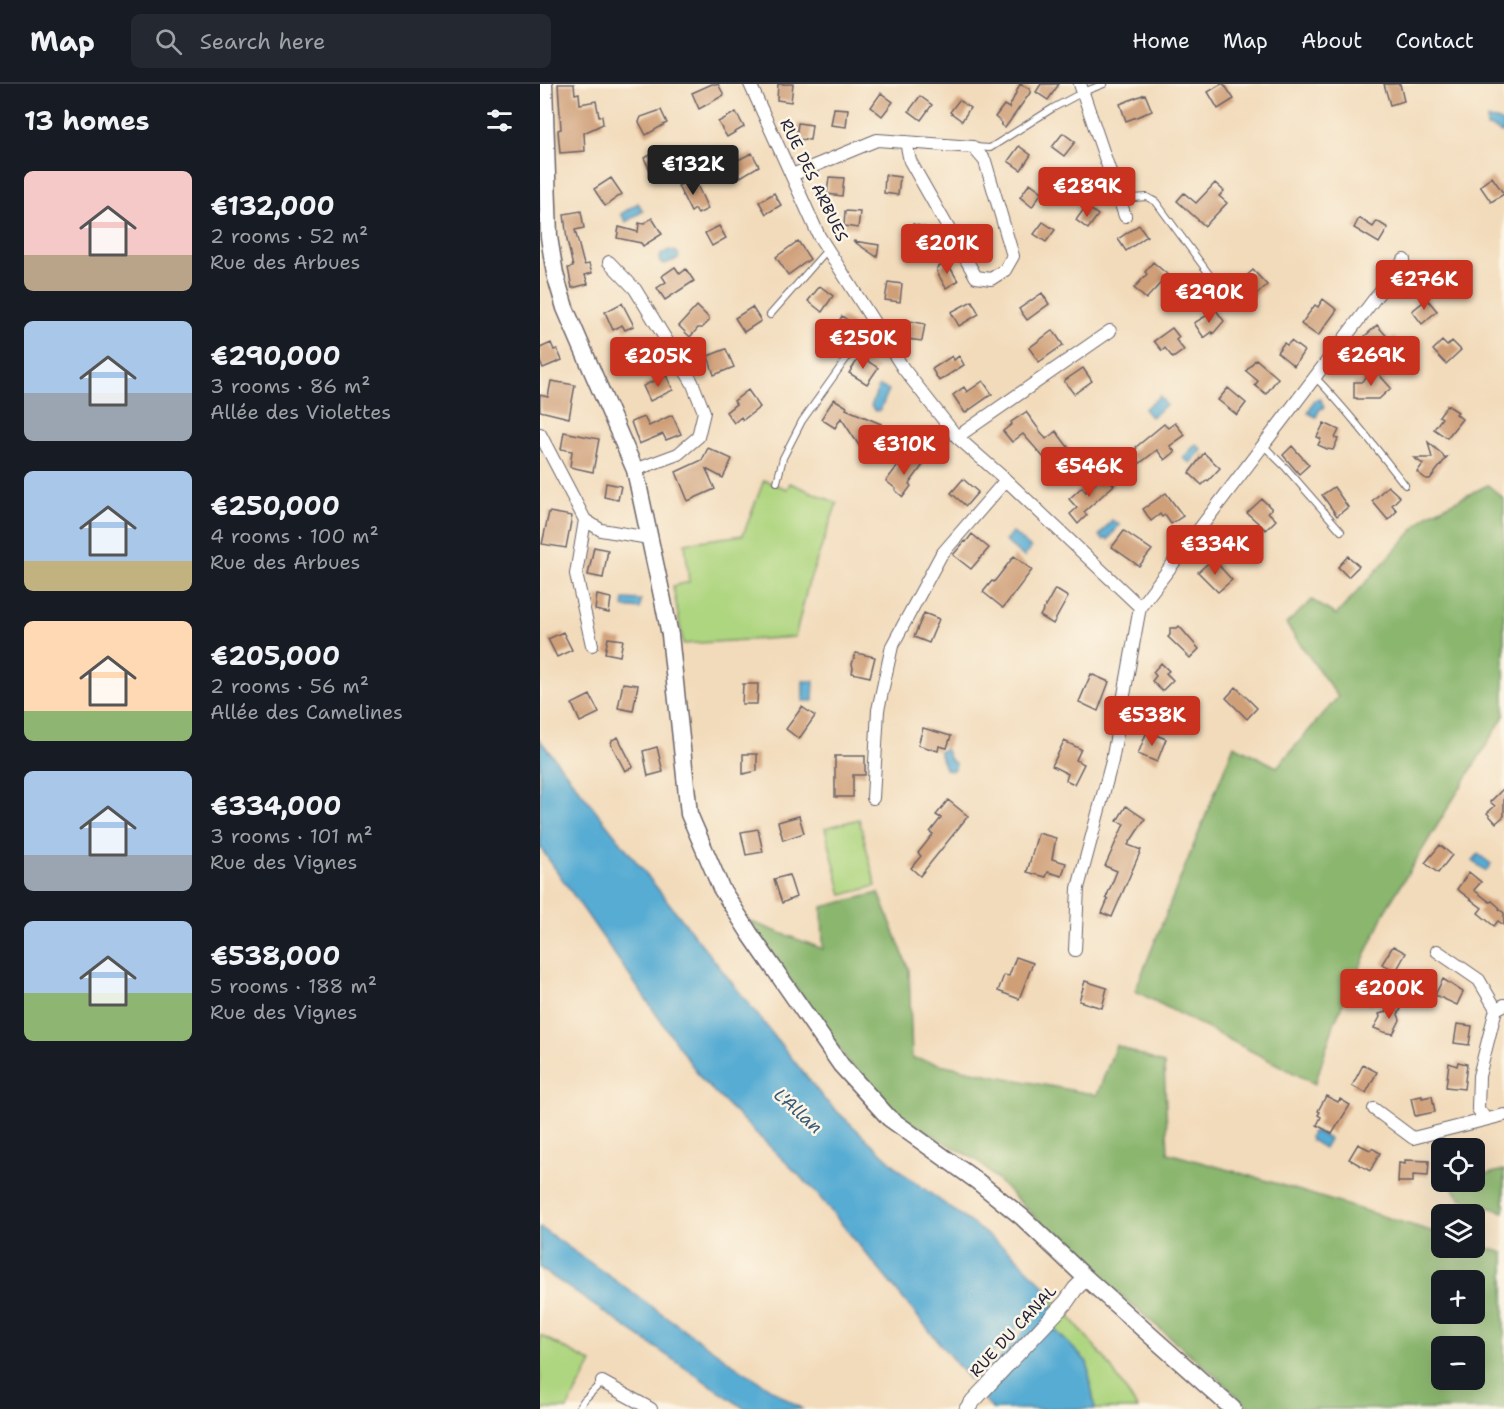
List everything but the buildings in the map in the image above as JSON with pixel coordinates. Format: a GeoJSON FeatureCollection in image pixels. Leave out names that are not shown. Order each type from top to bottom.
{"type":"FeatureCollection","features":[{"type":"Feature","properties":{"kind":"main road"},"geometry":{"type":"LineString","coordinates":[[544,84],[549,237],[555,274],[565,308],[635,470],[670,635],[689,814],[721,888],[750,934],[841,1065],[889,1118],[1022,1217],[1086,1278],[1233,1409]]}},
{"type":"Feature","properties":{"kind":"street","name":"RUE DES ARBUES"},"geometry":{"type":"LineString","coordinates":[[750,84],[819,236],[903,368],[957,437],[1006,480],[1140,607]]}},
{"type":"Feature","properties":{"kind":"street"},"geometry":{"type":"LineString","coordinates":[[1082,88],[1125,216]]}},
{"type":"Feature","properties":{"kind":"street"},"geometry":{"type":"LineString","coordinates":[[792,175],[877,140],[906,142],[973,147],[985,161],[1013,256],[1005,270],[991,279],[976,277],[910,161],[906,142]]}},
{"type":"Feature","properties":{"kind":"street"},"geometry":{"type":"LineString","coordinates":[[1075,951],[1078,888],[1112,761],[1140,607],[1404,260]]}},
{"type":"Feature","properties":{"kind":"street"},"geometry":{"type":"LineString","coordinates":[[609,262],[635,289],[692,382],[704,412],[698,436],[678,454],[635,470]]}},
{"type":"Feature","properties":{"kind":"street"},"geometry":{"type":"LineString","coordinates":[[957,437],[1110,331]]}},
{"type":"Feature","properties":{"kind":"street"},"geometry":{"type":"LineString","coordinates":[[540,434],[585,520],[601,530],[649,538]]}},
{"type":"Feature","properties":{"kind":"street"},"geometry":{"type":"LineString","coordinates":[[873,798],[878,710],[892,646],[941,555],[1006,480]]}},
{"type":"Feature","properties":{"kind":"street"},"geometry":{"type":"LineString","coordinates":[[585,520],[576,574],[592,645]]}},
{"type":"Feature","properties":{"kind":"street"},"geometry":{"type":"LineString","coordinates":[[1437,951],[1479,980],[1500,1007],[1479,1076],[1478,1109],[1486,1119]]}},
{"type":"Feature","properties":{"kind":"street"},"geometry":{"type":"LineString","coordinates":[[1374,1109],[1413,1137],[1504,1115]]}},
{"type":"Feature","properties":{"kind":"street","name":"RUE DU CANAL"},"geometry":{"type":"LineString","coordinates":[[970,1405],[1086,1278]]}},
{"type":"Feature","properties":{"kind":"street"},"geometry":{"type":"LineString","coordinates":[[602,1382],[651,1409]]}},
{"type":"Feature","properties":{"kind":"lane"},"geometry":{"type":"LineString","coordinates":[[973,147],[990,148],[1082,88],[1104,84]]}},
{"type":"Feature","properties":{"kind":"lane"},"geometry":{"type":"LineString","coordinates":[[1119,199],[1147,197],[1156,202],[1230,304]]}},
{"type":"Feature","properties":{"kind":"lane"},"geometry":{"type":"LineString","coordinates":[[770,315],[828,250]]}},
{"type":"Feature","properties":{"kind":"lane"},"geometry":{"type":"LineString","coordinates":[[777,482],[783,458],[802,422],[854,348],[875,324]]}},
{"type":"Feature","properties":{"kind":"lane"},"geometry":{"type":"LineString","coordinates":[[1315,376],[1365,432],[1405,485]]}},
{"type":"Feature","properties":{"kind":"lane"},"geometry":{"type":"LineString","coordinates":[[1263,445],[1341,531]]}},
{"type":"Feature","properties":{"kind":"lane"},"geometry":{"type":"LineString","coordinates":[[578,1409],[602,1382]]}},
{"type":"Feature","properties":{"kind":"green space"},"geometry":{"type":"Polygon","coordinates":[[[764,480],[787,489],[790,483],[837,503],[808,585],[795,637],[683,644],[673,586],[689,582],[685,543],[743,535],[764,480]]]}},
{"type":"Feature","properties":{"kind":"green space"},"geometry":{"type":"Polygon","coordinates":[[[1488,485],[1504,499],[1504,716],[1388,906],[1335,1021],[1315,1084],[1135,991],[1234,745],[1277,767],[1338,697],[1286,624],[1312,600],[1336,615],[1427,515],[1488,485]]]}},
{"type":"Feature","properties":{"kind":"green space"},"geometry":{"type":"Polygon","coordinates":[[[859,819],[876,886],[842,895],[825,828],[859,819]]]}},
{"type":"Feature","properties":{"kind":"green space"},"geometry":{"type":"Polygon","coordinates":[[[879,893],[909,970],[912,1058],[1097,1095],[1116,1045],[1164,1064],[1168,1153],[1431,1231],[1431,1258],[1485,1258],[1485,1247],[1504,1253],[1504,1409],[1251,1409],[1077,1258],[978,1161],[899,1116],[852,1067],[749,921],[823,949],[822,907],[879,893]]]}},
{"type":"Feature","properties":{"kind":"green space"},"geometry":{"type":"Polygon","coordinates":[[[1504,1170],[1504,1212],[1485,1206],[1485,1204],[1460,1198],[1456,1192],[1485,1192],[1485,1175],[1504,1170]]]}},
{"type":"Feature","properties":{"kind":"green space"},"geometry":{"type":"Polygon","coordinates":[[[1051,1294],[1106,1360],[1138,1409],[1095,1409],[1087,1362],[1055,1330],[1051,1294]]]}},
{"type":"Feature","properties":{"kind":"green space"},"geometry":{"type":"Polygon","coordinates":[[[540,1335],[592,1363],[567,1409],[540,1409],[540,1335]]]}},
{"type":"Feature","properties":{"kind":"water"},"geometry":{"type":"Polygon","coordinates":[[[1487,119],[1497,120],[1504,124],[1503,133],[1487,127],[1487,119]]]}},
{"type":"Feature","properties":{"kind":"water"},"geometry":{"type":"Polygon","coordinates":[[[638,203],[643,211],[626,222],[621,214],[638,203]]]}},
{"type":"Feature","properties":{"kind":"water"},"geometry":{"type":"Polygon","coordinates":[[[669,250],[677,252],[678,259],[665,264],[661,263],[659,261],[661,254],[669,250]]]}},
{"type":"Feature","properties":{"kind":"water"},"geometry":{"type":"Polygon","coordinates":[[[879,386],[889,390],[880,410],[876,411],[871,406],[879,386]]]}},
{"type":"Feature","properties":{"kind":"water"},"geometry":{"type":"Polygon","coordinates":[[[1160,396],[1166,405],[1151,417],[1144,409],[1160,396]]]}},
{"type":"Feature","properties":{"kind":"water"},"geometry":{"type":"Polygon","coordinates":[[[1321,399],[1324,408],[1320,409],[1316,417],[1308,413],[1314,401],[1321,399]]]}},
{"type":"Feature","properties":{"kind":"water"},"geometry":{"type":"Polygon","coordinates":[[[920,437],[922,447],[905,451],[902,441],[920,437]]]}},
{"type":"Feature","properties":{"kind":"water"},"geometry":{"type":"Polygon","coordinates":[[[1196,444],[1202,450],[1190,463],[1183,458],[1196,444]]]}},
{"type":"Feature","properties":{"kind":"water"},"geometry":{"type":"Polygon","coordinates":[[[1099,454],[1105,461],[1093,471],[1087,469],[1087,464],[1099,454]]]}},
{"type":"Feature","properties":{"kind":"water"},"geometry":{"type":"Polygon","coordinates":[[[1112,520],[1119,525],[1108,540],[1106,538],[1104,540],[1099,536],[1112,520]]]}},
{"type":"Feature","properties":{"kind":"water"},"geometry":{"type":"Polygon","coordinates":[[[1012,532],[1031,548],[1024,557],[1005,541],[1012,532]]]}},
{"type":"Feature","properties":{"kind":"water"},"geometry":{"type":"Polygon","coordinates":[[[624,599],[641,600],[640,609],[623,607],[624,599]]]}},
{"type":"Feature","properties":{"kind":"water"},"geometry":{"type":"Polygon","coordinates":[[[803,681],[814,681],[813,701],[803,701],[803,681]]]}},
{"type":"Feature","properties":{"kind":"water","name":"L'Allan"},"geometry":{"type":"Polygon","coordinates":[[[540,740],[824,1099],[904,1174],[1012,1253],[1051,1293],[1055,1330],[1087,1362],[1095,1409],[992,1409],[813,1189],[702,1080],[540,847],[540,740]]]}},
{"type":"Feature","properties":{"kind":"water"},"geometry":{"type":"Polygon","coordinates":[[[945,749],[949,758],[956,764],[951,771],[945,769],[940,755],[940,751],[945,749]]]}},
{"type":"Feature","properties":{"kind":"water"},"geometry":{"type":"Polygon","coordinates":[[[1478,854],[1491,864],[1486,871],[1473,861],[1478,854]]]}},
{"type":"Feature","properties":{"kind":"water"},"geometry":{"type":"Polygon","coordinates":[[[1379,986],[1383,989],[1383,994],[1376,997],[1372,1003],[1366,1002],[1368,991],[1379,986]]]}},
{"type":"Feature","properties":{"kind":"water"},"geometry":{"type":"Polygon","coordinates":[[[1315,1131],[1329,1139],[1324,1148],[1311,1140],[1312,1132],[1315,1131]]]}},
{"type":"Feature","properties":{"kind":"water"},"geometry":{"type":"Polygon","coordinates":[[[540,1227],[740,1369],[802,1409],[745,1409],[540,1268],[540,1227]]]}},
{"type":"Feature","properties":{"kind":"pier"},"geometry":{"type":"Polygon","coordinates":[[[1053,1291],[1054,1298],[971,1386],[968,1382],[1053,1291]]]}}]}
